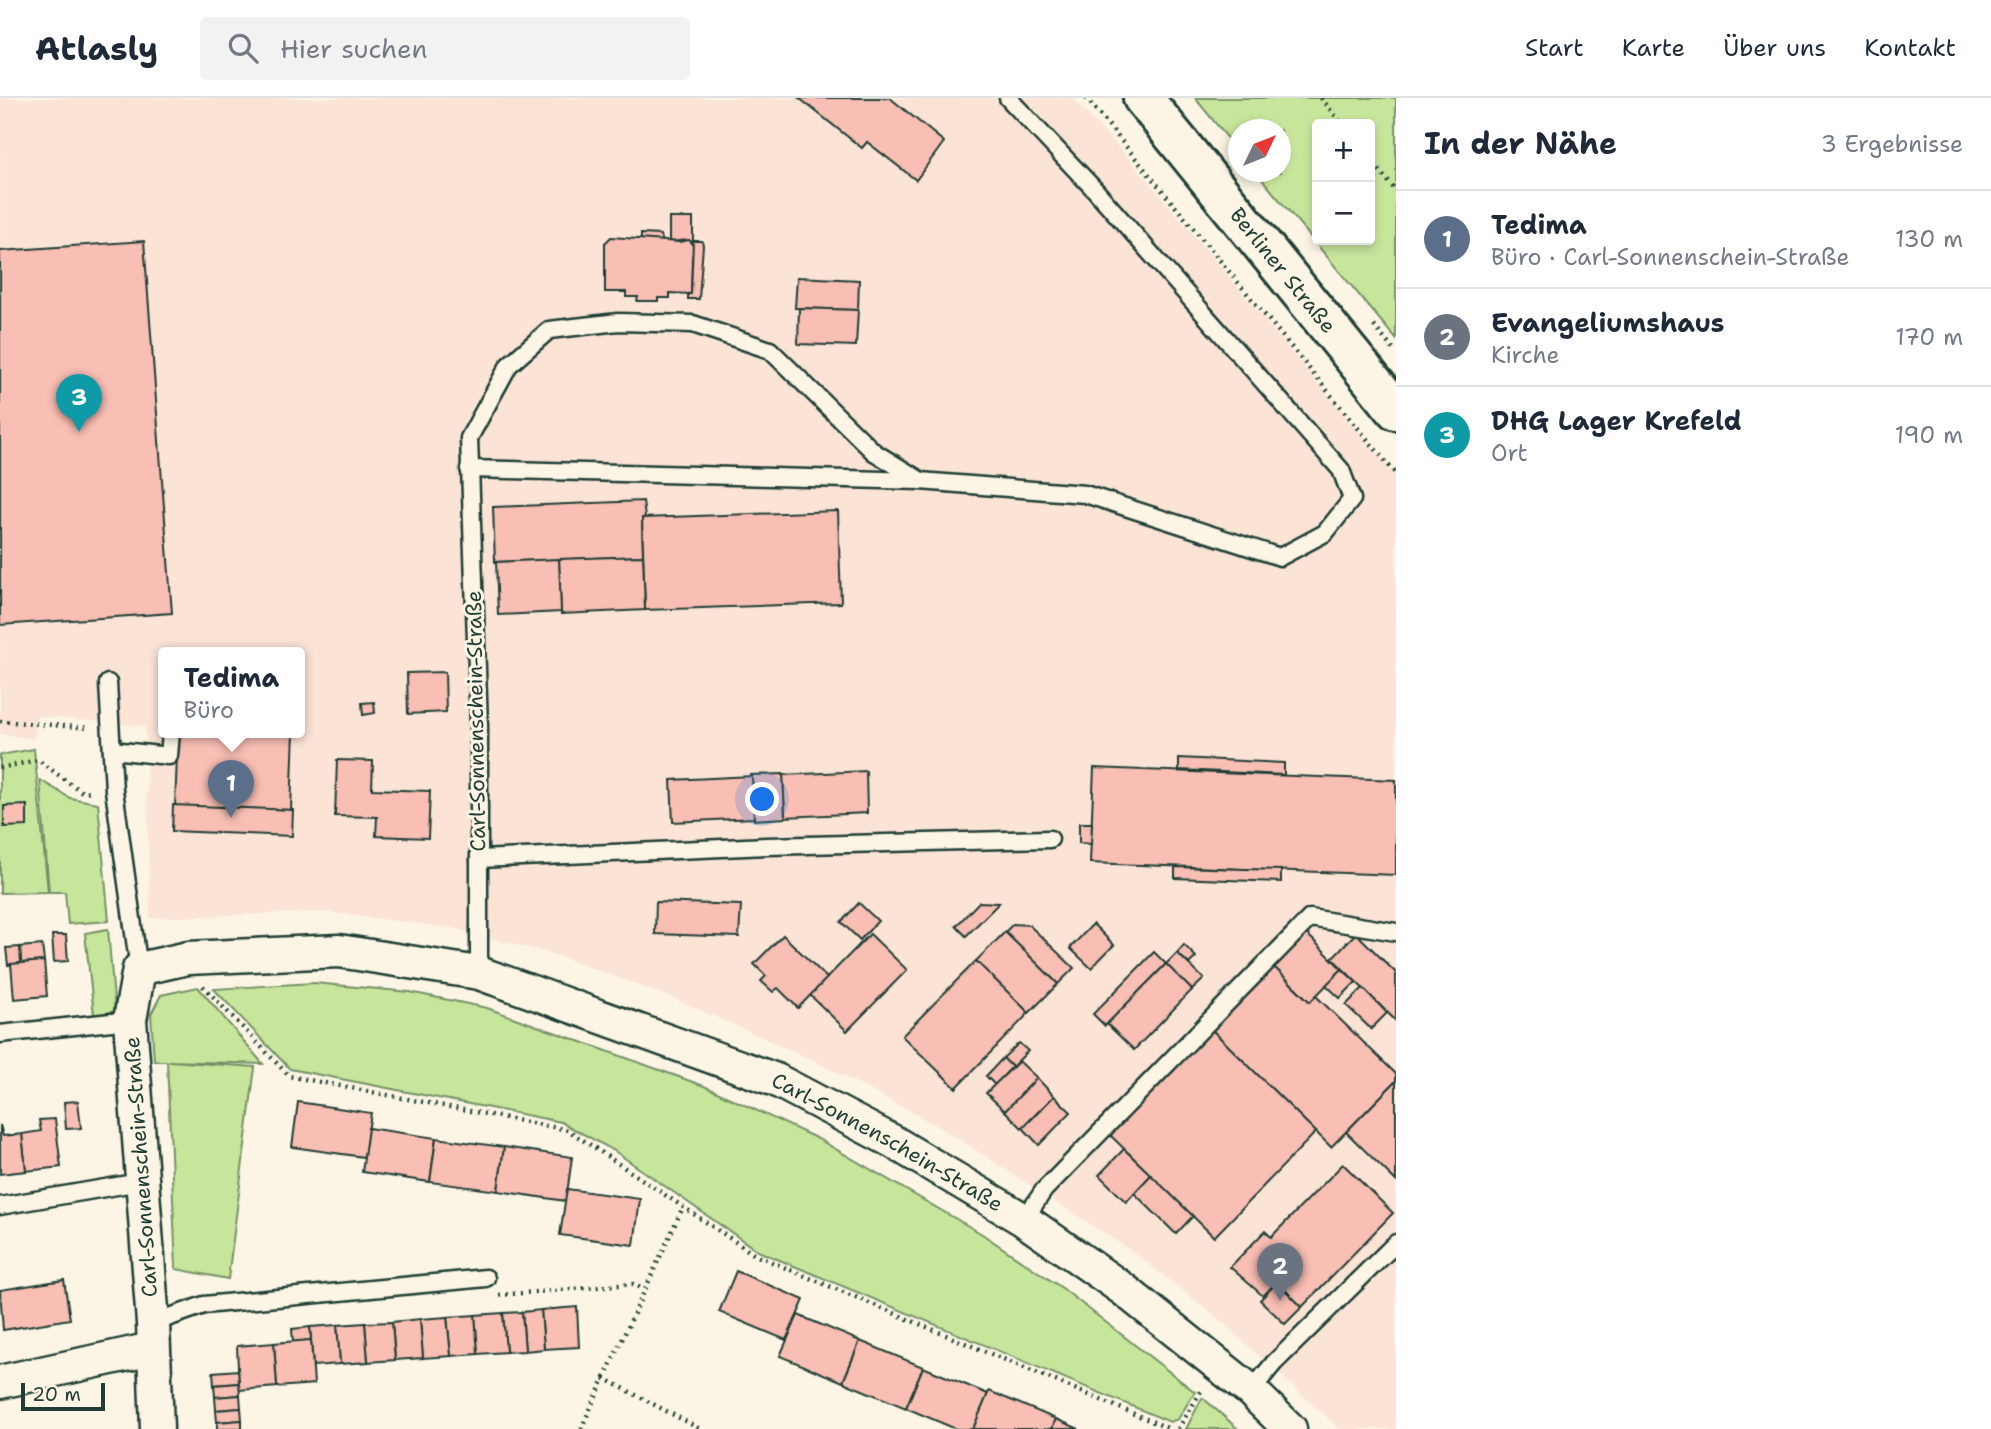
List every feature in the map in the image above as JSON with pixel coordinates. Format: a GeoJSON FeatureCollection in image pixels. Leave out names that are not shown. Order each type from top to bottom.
{"type":"FeatureCollection","features":[{"type":"Feature","properties":{"kind":"main road","name":"Berliner Straße"},"geometry":{"type":"LineString","coordinates":[[1143,98],[1396,410]]}},
{"type":"Feature","properties":{"kind":"street","name":"Carl-Sonnenschein-Straße"},"geometry":{"type":"LineString","coordinates":[[157,1429],[153,1336],[130,1020],[139,969],[188,958],[339,951],[479,972],[776,1080],[892,1141],[1024,1220],[1123,1289],[1251,1391],[1290,1429]]}},
{"type":"Feature","properties":{"kind":"street"},"geometry":{"type":"LineString","coordinates":[[0,1382],[153,1336]]}},
{"type":"Feature","properties":{"kind":"lane"},"geometry":{"type":"LineString","coordinates":[[468,469],[920,481],[1085,494],[1280,557],[1325,533],[1352,499],[1341,470],[1096,191],[1008,98]]}},
{"type":"Feature","properties":{"kind":"lane","name":"Carl-Sonnenschein-Straße"},"geometry":{"type":"LineString","coordinates":[[479,972],[479,726],[469,438],[509,365],[549,330],[618,322],[693,324],[770,350],[874,452],[920,481]]}},
{"type":"Feature","properties":{"kind":"lane","name":"Carl-Sonnenschein-Straße"},"geometry":{"type":"LineString","coordinates":[[108,683],[114,790],[139,969]]}},
{"type":"Feature","properties":{"kind":"lane"},"geometry":{"type":"LineString","coordinates":[[112,750],[169,756],[170,738]]}},
{"type":"Feature","properties":{"kind":"lane"},"geometry":{"type":"LineString","coordinates":[[479,859],[767,846],[1050,839]]}},
{"type":"Feature","properties":{"kind":"lane"},"geometry":{"type":"LineString","coordinates":[[1024,1220],[1044,1190],[1310,918],[1396,932]]}},
{"type":"Feature","properties":{"kind":"lane"},"geometry":{"type":"LineString","coordinates":[[0,1034],[130,1020]]}},
{"type":"Feature","properties":{"kind":"lane"},"geometry":{"type":"LineString","coordinates":[[0,1206],[140,1182]]}},
{"type":"Feature","properties":{"kind":"lane"},"geometry":{"type":"LineString","coordinates":[[1251,1391],[1274,1363],[1396,1243]]}},
{"type":"Feature","properties":{"kind":"lane","name":"Carl-Sonnenschein-Straße"},"geometry":{"type":"LineString","coordinates":[[153,1336],[204,1305],[486,1278]]}},
{"type":"Feature","properties":{"kind":"path"},"geometry":{"type":"LineString","coordinates":[[1086,98],[1396,474]]}},
{"type":"Feature","properties":{"kind":"path"},"geometry":{"type":"LineString","coordinates":[[1321,98],[1338,119]]}},
{"type":"Feature","properties":{"kind":"path"},"geometry":{"type":"LineString","coordinates":[[1375,165],[1396,191]]}},
{"type":"Feature","properties":{"kind":"path"},"geometry":{"type":"LineString","coordinates":[[0,721],[110,731]]}},
{"type":"Feature","properties":{"kind":"path"},"geometry":{"type":"LineString","coordinates":[[0,768],[38,760],[82,792],[114,790]]}},
{"type":"Feature","properties":{"kind":"path"},"geometry":{"type":"LineString","coordinates":[[188,958],[204,988],[289,1076],[568,1130],[755,1255],[1170,1429]]}},
{"type":"Feature","properties":{"kind":"path"},"geometry":{"type":"LineString","coordinates":[[581,1429],[683,1207]]}},
{"type":"Feature","properties":{"kind":"path"},"geometry":{"type":"LineString","coordinates":[[486,1278],[495,1295],[633,1284],[644,1289]]}},
{"type":"Feature","properties":{"kind":"path"},"geometry":{"type":"LineString","coordinates":[[1178,1429],[1220,1366]]}},
{"type":"Feature","properties":{"kind":"path"},"geometry":{"type":"LineString","coordinates":[[604,1378],[700,1429]]}},
{"type":"Feature","properties":{"kind":"shaded area"},"geometry":{"type":"Polygon","coordinates":[[[0,98],[1072,98],[1130,159],[1396,476],[1396,1429],[1340,1429],[1213,1314],[1133,1252],[943,1129],[815,1061],[675,999],[559,956],[452,928],[325,912],[150,918],[145,726],[37,716],[34,739],[0,734],[0,98]]]}},
{"type":"Feature","properties":{"kind":"green space"},"geometry":{"type":"Polygon","coordinates":[[[1195,98],[1396,98],[1396,339],[1317,245],[1375,245],[1375,119],[1312,119],[1312,239],[1264,182],[1291,182],[1291,119],[1228,119],[1228,139],[1195,98]]]}},
{"type":"Feature","properties":{"kind":"green space"},"geometry":{"type":"Polygon","coordinates":[[[34,749],[48,892],[0,893],[0,755],[34,749]]]}},
{"type":"Feature","properties":{"kind":"green space"},"geometry":{"type":"Polygon","coordinates":[[[40,780],[70,798],[98,803],[109,921],[68,924],[65,892],[49,892],[40,780]]]}},
{"type":"Feature","properties":{"kind":"green space"},"geometry":{"type":"Polygon","coordinates":[[[108,929],[115,1012],[94,1015],[85,933],[108,929]]]}},
{"type":"Feature","properties":{"kind":"green space"},"geometry":{"type":"Polygon","coordinates":[[[314,983],[410,992],[487,1008],[704,1086],[818,1139],[982,1234],[1062,1288],[1195,1392],[1178,1419],[1170,1422],[758,1251],[613,1150],[561,1122],[290,1069],[214,989],[314,983]]]}},
{"type":"Feature","properties":{"kind":"green space"},"geometry":{"type":"Polygon","coordinates":[[[198,987],[263,1064],[169,1061],[255,1067],[228,1279],[176,1269],[167,1061],[154,1061],[151,1014],[161,995],[198,987]]]}},
{"type":"Feature","properties":{"kind":"green space"},"geometry":{"type":"Polygon","coordinates":[[[1203,1398],[1238,1429],[1186,1429],[1203,1398]]]}},
{"type":"Feature","properties":{"kind":"building"},"geometry":{"type":"Polygon","coordinates":[[[799,98],[890,98],[944,142],[916,180],[867,142],[862,148],[799,98]]]}},
{"type":"Feature","properties":{"kind":"building"},"geometry":{"type":"Polygon","coordinates":[[[669,218],[693,218],[693,243],[689,240],[669,242],[669,218]]]}},
{"type":"Feature","properties":{"kind":"building"},"geometry":{"type":"Polygon","coordinates":[[[641,234],[660,235],[663,242],[641,241],[641,234]]]}},
{"type":"Feature","properties":{"kind":"building"},"geometry":{"type":"Polygon","coordinates":[[[611,237],[679,242],[689,240],[695,246],[691,294],[670,293],[670,298],[658,298],[658,301],[637,301],[638,297],[626,297],[626,292],[605,292],[605,243],[611,237]]]}},
{"type":"Feature","properties":{"kind":"building"},"geometry":{"type":"Polygon","coordinates":[[[144,241],[172,613],[0,625],[0,251],[144,241]]]}},
{"type":"Feature","properties":{"kind":"building"},"geometry":{"type":"Polygon","coordinates":[[[693,241],[702,241],[703,245],[699,299],[688,299],[688,294],[691,294],[693,241]]]}},
{"type":"Feature","properties":{"kind":"building"},"geometry":{"type":"Polygon","coordinates":[[[797,277],[859,280],[858,310],[795,308],[797,277]]]}},
{"type":"Feature","properties":{"kind":"building"},"geometry":{"type":"Polygon","coordinates":[[[799,308],[858,310],[856,346],[798,344],[799,308]]]}},
{"type":"Feature","properties":{"kind":"building"},"geometry":{"type":"Polygon","coordinates":[[[643,501],[643,556],[495,562],[493,507],[643,501]]]}},
{"type":"Feature","properties":{"kind":"building"},"geometry":{"type":"Polygon","coordinates":[[[838,511],[841,603],[645,610],[642,518],[838,511]]]}},
{"type":"Feature","properties":{"kind":"building"},"geometry":{"type":"Polygon","coordinates":[[[643,556],[645,610],[561,614],[559,559],[643,556]]]}},
{"type":"Feature","properties":{"kind":"building"},"geometry":{"type":"Polygon","coordinates":[[[559,559],[561,612],[498,615],[496,562],[559,559]]]}},
{"type":"Feature","properties":{"kind":"building"},"geometry":{"type":"Polygon","coordinates":[[[445,672],[446,712],[408,714],[407,673],[445,672]]]}},
{"type":"Feature","properties":{"kind":"building"},"geometry":{"type":"Polygon","coordinates":[[[374,702],[375,713],[363,715],[362,703],[374,702]]]}},
{"type":"Feature","properties":{"kind":"building"},"geometry":{"type":"Polygon","coordinates":[[[178,738],[294,738],[291,810],[175,806],[178,738]]]}},
{"type":"Feature","properties":{"kind":"building"},"geometry":{"type":"Polygon","coordinates":[[[1179,758],[1284,763],[1284,775],[1179,770],[1179,758]]]}},
{"type":"Feature","properties":{"kind":"building"},"geometry":{"type":"Polygon","coordinates":[[[337,760],[373,761],[372,789],[430,791],[428,838],[376,836],[377,817],[335,816],[337,760]]]}},
{"type":"Feature","properties":{"kind":"building"},"geometry":{"type":"Polygon","coordinates":[[[1094,768],[1396,780],[1396,875],[1090,863],[1094,768]]]}},
{"type":"Feature","properties":{"kind":"building"},"geometry":{"type":"Polygon","coordinates":[[[866,771],[867,813],[785,817],[783,775],[866,771]]]}},
{"type":"Feature","properties":{"kind":"building"},"geometry":{"type":"Polygon","coordinates":[[[783,774],[785,818],[754,820],[751,775],[783,774]]]}},
{"type":"Feature","properties":{"kind":"building"},"geometry":{"type":"Polygon","coordinates":[[[752,776],[754,818],[673,822],[671,780],[752,776]]]}},
{"type":"Feature","properties":{"kind":"building"},"geometry":{"type":"Polygon","coordinates":[[[27,805],[27,826],[4,827],[4,806],[27,805]]]}},
{"type":"Feature","properties":{"kind":"building"},"geometry":{"type":"Polygon","coordinates":[[[173,805],[293,810],[292,836],[172,831],[173,805]]]}},
{"type":"Feature","properties":{"kind":"building"},"geometry":{"type":"Polygon","coordinates":[[[1079,823],[1092,823],[1091,844],[1079,843],[1079,823]]]}},
{"type":"Feature","properties":{"kind":"building"},"geometry":{"type":"Polygon","coordinates":[[[1175,867],[1281,870],[1281,882],[1175,878],[1175,867]]]}},
{"type":"Feature","properties":{"kind":"building"},"geometry":{"type":"Polygon","coordinates":[[[656,902],[741,905],[739,937],[655,934],[656,902]]]}},
{"type":"Feature","properties":{"kind":"building"},"geometry":{"type":"Polygon","coordinates":[[[979,902],[999,903],[966,936],[956,926],[979,902]]]}},
{"type":"Feature","properties":{"kind":"building"},"geometry":{"type":"Polygon","coordinates":[[[859,903],[878,921],[860,940],[841,922],[859,903]]]}},
{"type":"Feature","properties":{"kind":"building"},"geometry":{"type":"Polygon","coordinates":[[[1013,924],[1029,925],[1074,968],[1058,984],[1005,932],[1013,924]]]}},
{"type":"Feature","properties":{"kind":"building"},"geometry":{"type":"Polygon","coordinates":[[[1093,924],[1114,945],[1091,968],[1070,948],[1093,924]]]}},
{"type":"Feature","properties":{"kind":"building"},"geometry":{"type":"Polygon","coordinates":[[[1005,932],[1058,984],[1029,1013],[976,961],[1005,932]]]}},
{"type":"Feature","properties":{"kind":"building"},"geometry":{"type":"Polygon","coordinates":[[[1306,933],[1342,969],[1310,1002],[1273,966],[1306,933]]]}},
{"type":"Feature","properties":{"kind":"building"},"geometry":{"type":"Polygon","coordinates":[[[1356,933],[1396,973],[1396,1021],[1332,958],[1356,933]]]}},
{"type":"Feature","properties":{"kind":"building"},"geometry":{"type":"Polygon","coordinates":[[[870,934],[907,970],[847,1031],[810,995],[870,934]]]}},
{"type":"Feature","properties":{"kind":"building"},"geometry":{"type":"Polygon","coordinates":[[[52,935],[66,935],[68,961],[54,962],[52,935]]]}},
{"type":"Feature","properties":{"kind":"building"},"geometry":{"type":"Polygon","coordinates":[[[783,935],[827,978],[798,1008],[778,988],[773,992],[761,981],[766,976],[754,964],[783,935]]]}},
{"type":"Feature","properties":{"kind":"building"},"geometry":{"type":"Polygon","coordinates":[[[42,945],[44,961],[21,963],[20,947],[42,945]]]}},
{"type":"Feature","properties":{"kind":"building"},"geometry":{"type":"Polygon","coordinates":[[[1184,945],[1196,957],[1189,964],[1177,953],[1184,945]]]}},
{"type":"Feature","properties":{"kind":"building"},"geometry":{"type":"Polygon","coordinates":[[[20,947],[21,963],[8,965],[6,948],[20,947]]]}},
{"type":"Feature","properties":{"kind":"building"},"geometry":{"type":"Polygon","coordinates":[[[1154,952],[1166,964],[1105,1026],[1093,1014],[1154,952]]]}},
{"type":"Feature","properties":{"kind":"building"},"geometry":{"type":"Polygon","coordinates":[[[1177,953],[1204,979],[1192,990],[1166,964],[1177,953]]]}},
{"type":"Feature","properties":{"kind":"building"},"geometry":{"type":"Polygon","coordinates":[[[44,961],[47,996],[14,999],[11,964],[44,961]]]}},
{"type":"Feature","properties":{"kind":"building"},"geometry":{"type":"Polygon","coordinates":[[[976,961],[1029,1013],[956,1088],[902,1036],[976,961]]]}},
{"type":"Feature","properties":{"kind":"building"},"geometry":{"type":"Polygon","coordinates":[[[1166,964],[1192,990],[1134,1050],[1107,1024],[1166,964]]]}},
{"type":"Feature","properties":{"kind":"building"},"geometry":{"type":"Polygon","coordinates":[[[1273,966],[1310,1002],[1316,996],[1396,1074],[1396,1081],[1331,1147],[1209,1027],[1273,966]]]}},
{"type":"Feature","properties":{"kind":"building"},"geometry":{"type":"Polygon","coordinates":[[[1342,969],[1356,982],[1340,998],[1326,985],[1342,969]]]}},
{"type":"Feature","properties":{"kind":"building"},"geometry":{"type":"Polygon","coordinates":[[[1363,988],[1387,1013],[1371,1029],[1346,1005],[1363,988]]]}},
{"type":"Feature","properties":{"kind":"building"},"geometry":{"type":"Polygon","coordinates":[[[1209,1027],[1316,1132],[1214,1237],[1106,1131],[1209,1027]]]}},
{"type":"Feature","properties":{"kind":"building"},"geometry":{"type":"Polygon","coordinates":[[[1019,1043],[1028,1051],[1012,1067],[1003,1058],[1019,1043]]]}},
{"type":"Feature","properties":{"kind":"building"},"geometry":{"type":"Polygon","coordinates":[[[1003,1058],[1012,1067],[995,1085],[986,1076],[1003,1058]]]}},
{"type":"Feature","properties":{"kind":"building"},"geometry":{"type":"Polygon","coordinates":[[[1019,1061],[1037,1078],[1005,1111],[986,1093],[1019,1061]]]}},
{"type":"Feature","properties":{"kind":"building"},"geometry":{"type":"Polygon","coordinates":[[[1037,1078],[1054,1096],[1022,1128],[1005,1111],[1037,1078]]]}},
{"type":"Feature","properties":{"kind":"building"},"geometry":{"type":"Polygon","coordinates":[[[1396,1081],[1396,1181],[1346,1132],[1396,1081]]]}},
{"type":"Feature","properties":{"kind":"building"},"geometry":{"type":"Polygon","coordinates":[[[1054,1096],[1071,1112],[1039,1145],[1023,1128],[1054,1096]]]}},
{"type":"Feature","properties":{"kind":"building"},"geometry":{"type":"Polygon","coordinates":[[[78,1101],[81,1128],[66,1129],[64,1102],[78,1101]]]}},
{"type":"Feature","properties":{"kind":"building"},"geometry":{"type":"Polygon","coordinates":[[[298,1102],[371,1113],[364,1157],[292,1147],[298,1102]]]}},
{"type":"Feature","properties":{"kind":"building"},"geometry":{"type":"Polygon","coordinates":[[[55,1119],[61,1167],[26,1171],[22,1134],[41,1131],[39,1120],[55,1119]]]}},
{"type":"Feature","properties":{"kind":"building"},"geometry":{"type":"Polygon","coordinates":[[[0,1125],[3,1136],[22,1134],[26,1171],[0,1174],[0,1125]]]}},
{"type":"Feature","properties":{"kind":"building"},"geometry":{"type":"Polygon","coordinates":[[[368,1128],[436,1138],[430,1182],[362,1172],[368,1128]]]}},
{"type":"Feature","properties":{"kind":"building"},"geometry":{"type":"Polygon","coordinates":[[[436,1138],[504,1147],[498,1191],[430,1182],[436,1138]]]}},
{"type":"Feature","properties":{"kind":"building"},"geometry":{"type":"Polygon","coordinates":[[[504,1147],[572,1157],[566,1201],[498,1191],[504,1147]]]}},
{"type":"Feature","properties":{"kind":"building"},"geometry":{"type":"Polygon","coordinates":[[[1124,1149],[1151,1175],[1126,1202],[1099,1175],[1124,1149]]]}},
{"type":"Feature","properties":{"kind":"building"},"geometry":{"type":"Polygon","coordinates":[[[1343,1164],[1393,1213],[1302,1307],[1277,1282],[1263,1296],[1230,1267],[1265,1231],[1271,1237],[1343,1164]]]}},
{"type":"Feature","properties":{"kind":"building"},"geometry":{"type":"Polygon","coordinates":[[[1151,1175],[1193,1216],[1176,1234],[1134,1193],[1151,1175]]]}},
{"type":"Feature","properties":{"kind":"building"},"geometry":{"type":"Polygon","coordinates":[[[567,1189],[640,1199],[634,1245],[560,1235],[567,1189]]]}},
{"type":"Feature","properties":{"kind":"building"},"geometry":{"type":"Polygon","coordinates":[[[736,1271],[804,1300],[786,1340],[719,1312],[736,1271]]]}},
{"type":"Feature","properties":{"kind":"building"},"geometry":{"type":"Polygon","coordinates":[[[64,1280],[70,1319],[3,1330],[0,1290],[64,1280]]]}},
{"type":"Feature","properties":{"kind":"building"},"geometry":{"type":"Polygon","coordinates":[[[1277,1282],[1302,1307],[1285,1324],[1260,1300],[1277,1282]]]}},
{"type":"Feature","properties":{"kind":"building"},"geometry":{"type":"Polygon","coordinates":[[[577,1307],[579,1347],[544,1349],[541,1310],[577,1307]]]}},
{"type":"Feature","properties":{"kind":"building"},"geometry":{"type":"Polygon","coordinates":[[[541,1310],[544,1349],[525,1351],[522,1312],[541,1310]]]}},
{"type":"Feature","properties":{"kind":"building"},"geometry":{"type":"Polygon","coordinates":[[[522,1312],[525,1351],[506,1352],[503,1313],[522,1312]]]}},
{"type":"Feature","properties":{"kind":"building"},"geometry":{"type":"Polygon","coordinates":[[[503,1313],[506,1352],[478,1354],[475,1315],[503,1313]]]}},
{"type":"Feature","properties":{"kind":"building"},"geometry":{"type":"Polygon","coordinates":[[[475,1315],[478,1354],[451,1356],[447,1317],[475,1315]]]}},
{"type":"Feature","properties":{"kind":"building"},"geometry":{"type":"Polygon","coordinates":[[[798,1315],[860,1341],[843,1382],[780,1356],[798,1315]]]}},
{"type":"Feature","properties":{"kind":"building"},"geometry":{"type":"Polygon","coordinates":[[[447,1317],[451,1356],[423,1358],[420,1319],[447,1317]]]}},
{"type":"Feature","properties":{"kind":"building"},"geometry":{"type":"Polygon","coordinates":[[[420,1319],[423,1358],[395,1360],[392,1322],[420,1319]]]}},
{"type":"Feature","properties":{"kind":"building"},"geometry":{"type":"Polygon","coordinates":[[[392,1322],[395,1360],[368,1362],[365,1323],[392,1322]]]}},
{"type":"Feature","properties":{"kind":"building"},"geometry":{"type":"Polygon","coordinates":[[[365,1323],[368,1362],[340,1364],[337,1325],[365,1323]]]}},
{"type":"Feature","properties":{"kind":"building"},"geometry":{"type":"Polygon","coordinates":[[[337,1325],[340,1364],[313,1366],[310,1327],[337,1325]]]}},
{"type":"Feature","properties":{"kind":"building"},"geometry":{"type":"Polygon","coordinates":[[[310,1327],[311,1340],[293,1342],[292,1329],[310,1327]]]}},
{"type":"Feature","properties":{"kind":"building"},"geometry":{"type":"Polygon","coordinates":[[[311,1340],[314,1384],[277,1387],[274,1343],[311,1340]]]}},
{"type":"Feature","properties":{"kind":"building"},"geometry":{"type":"Polygon","coordinates":[[[860,1341],[923,1367],[906,1408],[843,1382],[860,1341]]]}},
{"type":"Feature","properties":{"kind":"building"},"geometry":{"type":"Polygon","coordinates":[[[274,1343],[277,1387],[239,1390],[237,1346],[274,1343]]]}},
{"type":"Feature","properties":{"kind":"building"},"geometry":{"type":"Polygon","coordinates":[[[923,1367],[988,1394],[973,1429],[956,1429],[906,1408],[923,1367]]]}},
{"type":"Feature","properties":{"kind":"building"},"geometry":{"type":"Polygon","coordinates":[[[238,1370],[239,1383],[214,1385],[213,1372],[238,1370]]]}},
{"type":"Feature","properties":{"kind":"building"},"geometry":{"type":"Polygon","coordinates":[[[239,1383],[240,1395],[215,1397],[214,1385],[239,1383]]]}},
{"type":"Feature","properties":{"kind":"building"},"geometry":{"type":"Polygon","coordinates":[[[989,1391],[1056,1419],[1052,1429],[973,1429],[989,1391]]]}},
{"type":"Feature","properties":{"kind":"building"},"geometry":{"type":"Polygon","coordinates":[[[240,1395],[241,1408],[216,1410],[215,1397],[240,1395]]]}},
{"type":"Feature","properties":{"kind":"building"},"geometry":{"type":"Polygon","coordinates":[[[241,1408],[242,1420],[217,1422],[216,1410],[241,1408]]]}},
{"type":"Feature","properties":{"kind":"building"},"geometry":{"type":"Polygon","coordinates":[[[1056,1419],[1079,1429],[1052,1429],[1056,1419]]]}},
{"type":"Feature","properties":{"kind":"building"},"geometry":{"type":"Polygon","coordinates":[[[242,1420],[242,1429],[217,1429],[217,1422],[242,1420]]]}},
{"type":"Feature","properties":{"kind":"place","name":"DHG Lager Krefeld"},"geometry":{"type":"Point","coordinates":[79,432]}},
{"type":"Feature","properties":{"kind":"place","name":"Tedima"},"geometry":{"type":"Point","coordinates":[231,818]}},
{"type":"Feature","properties":{"kind":"place","name":"Evangeliumshaus"},"geometry":{"type":"Point","coordinates":[1280,1301]}}]}
